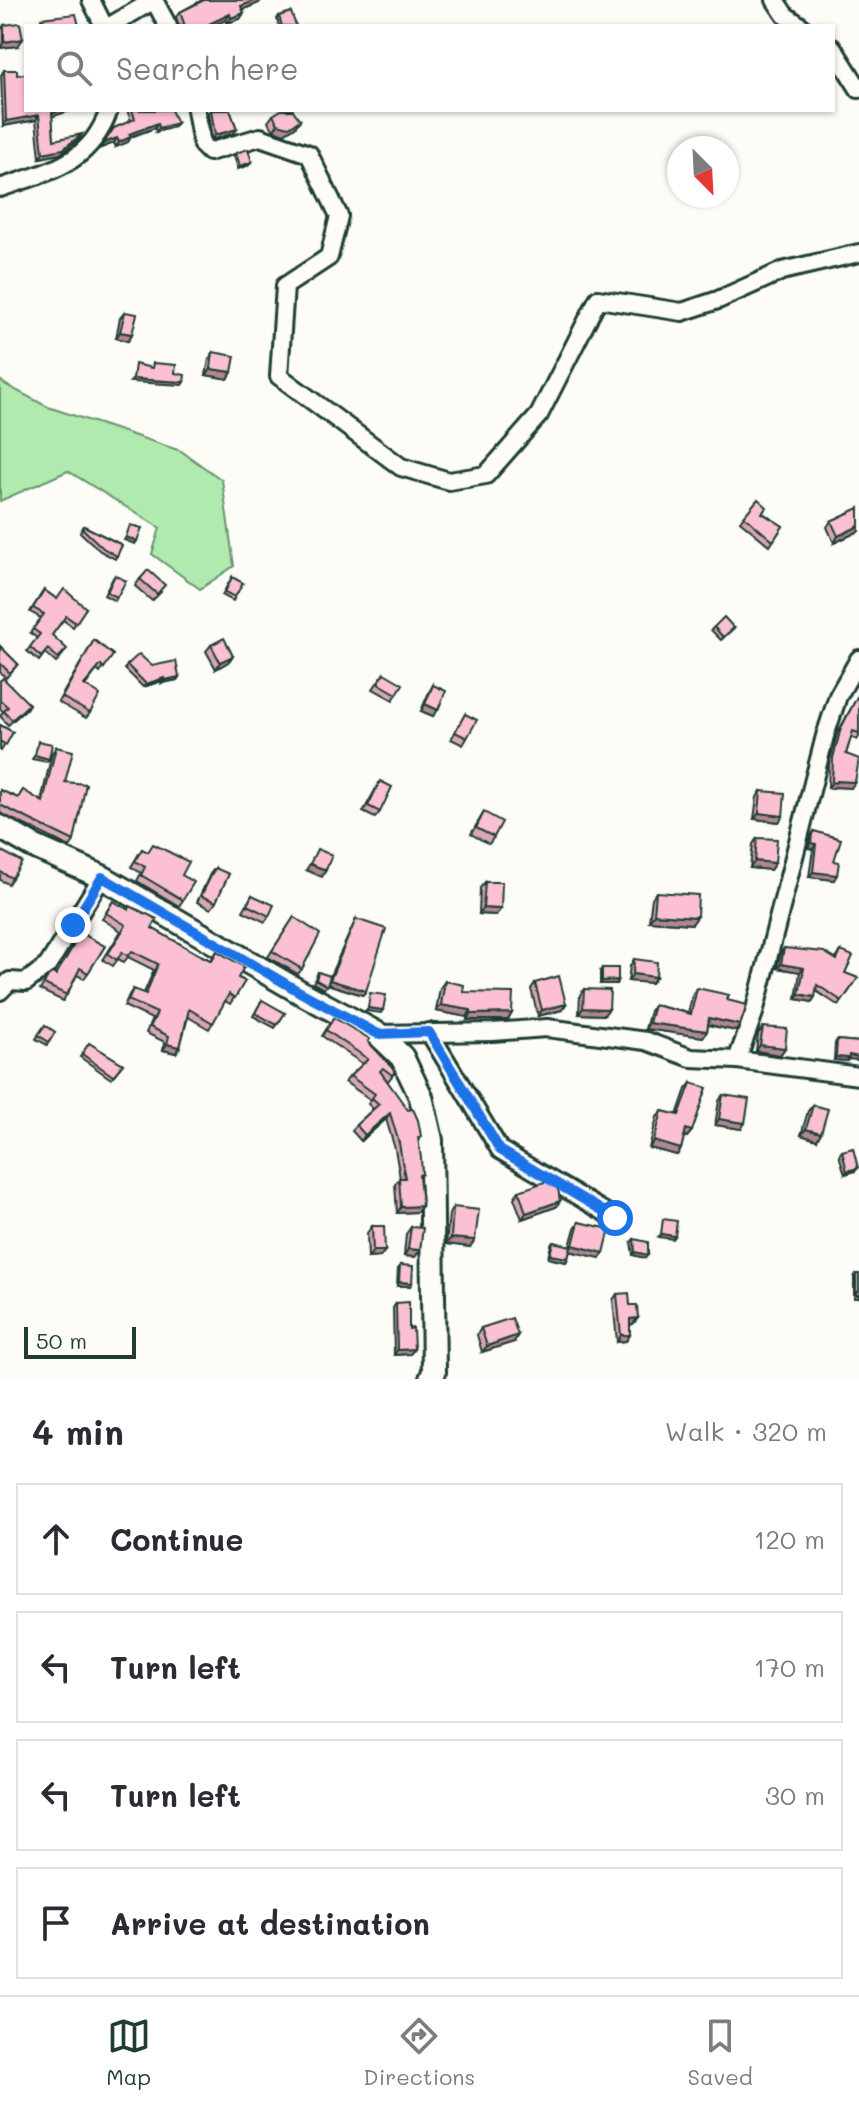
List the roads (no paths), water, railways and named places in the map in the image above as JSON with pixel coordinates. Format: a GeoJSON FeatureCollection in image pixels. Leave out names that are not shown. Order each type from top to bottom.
{"type":"FeatureCollection","features":[{"type":"Feature","properties":{"kind":"main road"},"geometry":{"type":"LineString","coordinates":[[0,827],[33,846],[102,877],[378,1034],[402,1057],[421,1097],[431,1140],[434,1356],[431,1379]]}},
{"type":"Feature","properties":{"kind":"street"},"geometry":{"type":"LineString","coordinates":[[91,0],[106,24]]}},
{"type":"Feature","properties":{"kind":"street"},"geometry":{"type":"LineString","coordinates":[[111,24],[154,0],[167,24]]}},
{"type":"Feature","properties":{"kind":"street"},"geometry":{"type":"LineString","coordinates":[[775,0],[785,15],[798,24]]}},
{"type":"Feature","properties":{"kind":"street"},"geometry":{"type":"LineString","coordinates":[[835,51],[859,89]]}},
{"type":"Feature","properties":{"kind":"street"},"geometry":{"type":"LineString","coordinates":[[0,188],[67,165],[101,132],[108,112]]}},
{"type":"Feature","properties":{"kind":"street"},"geometry":{"type":"LineString","coordinates":[[196,112],[202,145],[209,152],[260,137],[309,154],[339,216],[329,257],[285,286],[279,376],[401,467],[449,481],[486,475],[539,415],[598,299],[682,312],[718,300],[782,271],[859,253]]}},
{"type":"Feature","properties":{"kind":"street"},"geometry":{"type":"LineString","coordinates":[[737,1060],[754,1013],[825,736],[838,696],[859,659]]}},
{"type":"Feature","properties":{"kind":"street"},"geometry":{"type":"LineString","coordinates":[[0,991],[10,981],[26,982],[48,965],[102,877]]}},
{"type":"Feature","properties":{"kind":"street"},"geometry":{"type":"LineString","coordinates":[[378,1034],[547,1028],[646,1041],[691,1058],[737,1060],[859,1076]]}},
{"type":"Feature","properties":{"kind":"street"},"geometry":{"type":"LineString","coordinates":[[429,1032],[500,1150],[615,1218]]}}]}
